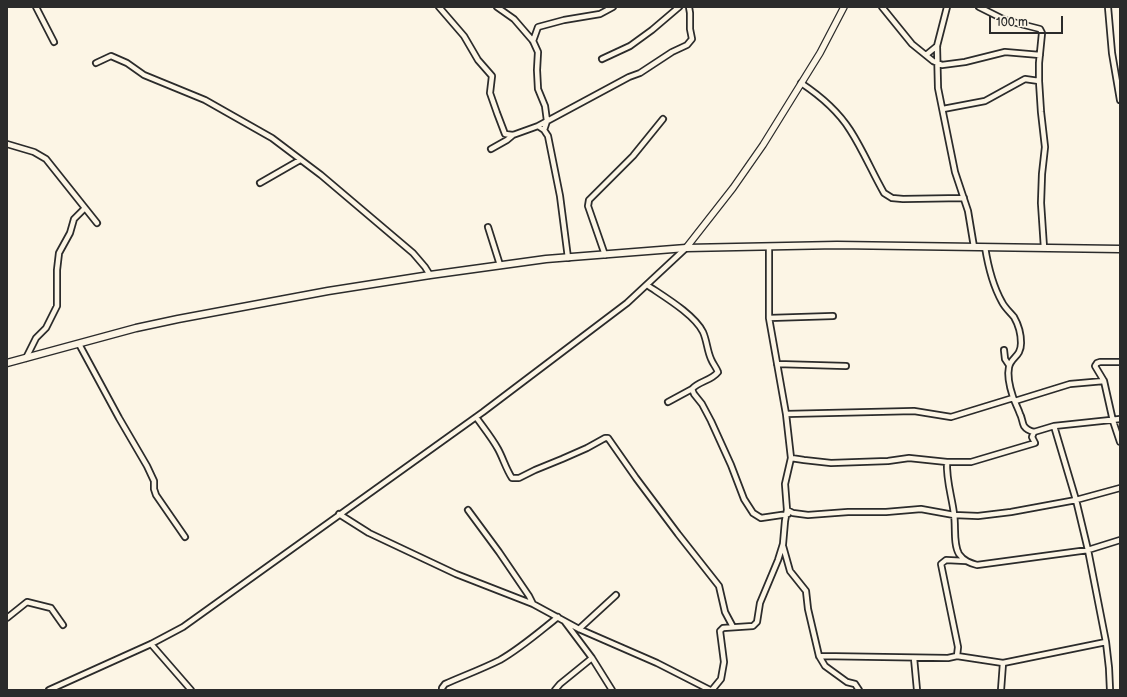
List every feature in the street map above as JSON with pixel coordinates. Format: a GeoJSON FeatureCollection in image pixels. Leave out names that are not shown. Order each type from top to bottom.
{"type":"FeatureCollection","features":[{"type":"Feature","properties":{"kind":"main road"},"geometry":{"type":"LineString","coordinates":[[7,363],[136,328],[186,317],[328,291],[546,259],[686,248],[769,246],[837,245],[1120,249]]}},
{"type":"Feature","properties":{"kind":"street"},"geometry":{"type":"LineString","coordinates":[[36,7],[54,42]]}},
{"type":"Feature","properties":{"kind":"street"},"geometry":{"type":"LineString","coordinates":[[440,7],[464,36],[478,60],[492,76],[490,93],[497,113],[505,134],[513,135]]}},
{"type":"Feature","properties":{"kind":"street"},"geometry":{"type":"LineString","coordinates":[[497,7],[514,19],[533,41],[538,52],[538,89],[545,106],[547,121],[544,130]]}},
{"type":"Feature","properties":{"kind":"street"},"geometry":{"type":"LineString","coordinates":[[533,41],[538,27],[564,20],[600,14],[613,7]]}},
{"type":"Feature","properties":{"kind":"street"},"geometry":{"type":"LineString","coordinates":[[602,59],[630,46],[680,7]]}},
{"type":"Feature","properties":{"kind":"street"},"geometry":{"type":"LineString","coordinates":[[491,149],[513,135],[538,126],[628,77],[640,73],[672,52],[687,45],[692,39],[689,7]]}},
{"type":"Feature","properties":{"kind":"street"},"geometry":{"type":"LineString","coordinates":[[49,690],[151,644],[183,627],[476,417],[627,303],[686,248],[733,188],[763,145],[820,52],[844,7]]}},
{"type":"Feature","properties":{"kind":"street"},"geometry":{"type":"LineString","coordinates":[[882,7],[912,44],[942,65],[965,62],[1005,52],[1040,55]]}},
{"type":"Feature","properties":{"kind":"street"},"geometry":{"type":"LineString","coordinates":[[947,7],[937,46],[938,88],[955,172],[968,211],[974,247]]}},
{"type":"Feature","properties":{"kind":"street"},"geometry":{"type":"LineString","coordinates":[[979,7],[1005,20],[1040,29],[1042,33],[1039,80],[1045,147],[1041,202],[1044,248]]}},
{"type":"Feature","properties":{"kind":"street"},"geometry":{"type":"LineString","coordinates":[[1108,7],[1112,53],[1120,100]]}},
{"type":"Feature","properties":{"kind":"street"},"geometry":{"type":"LineString","coordinates":[[926,55],[937,46]]}},
{"type":"Feature","properties":{"kind":"street"},"geometry":{"type":"LineString","coordinates":[[96,63],[111,56],[127,63],[144,75],[205,100],[272,138],[321,175],[413,253],[430,275]]}},
{"type":"Feature","properties":{"kind":"street"},"geometry":{"type":"LineString","coordinates":[[943,109],[985,101],[1025,79],[1039,80]]}},
{"type":"Feature","properties":{"kind":"street"},"geometry":{"type":"LineString","coordinates":[[801,83],[815,93],[836,112],[850,129],[884,193],[892,198],[903,200],[964,198]]}},
{"type":"Feature","properties":{"kind":"street"},"geometry":{"type":"LineString","coordinates":[[605,255],[588,206],[589,200],[633,156],[663,119]]}},
{"type":"Feature","properties":{"kind":"street"},"geometry":{"type":"LineString","coordinates":[[538,126],[544,130],[548,136],[560,196],[568,258]]}},
{"type":"Feature","properties":{"kind":"street"},"geometry":{"type":"LineString","coordinates":[[7,144],[34,152],[46,159],[97,223]]}},
{"type":"Feature","properties":{"kind":"street"},"geometry":{"type":"LineString","coordinates":[[260,183],[300,160]]}},
{"type":"Feature","properties":{"kind":"street"},"geometry":{"type":"LineString","coordinates":[[26,358],[36,338],[46,328],[57,306],[57,270],[59,253],[70,233],[74,219],[85,208]]}},
{"type":"Feature","properties":{"kind":"street"},"geometry":{"type":"LineString","coordinates":[[488,227],[500,265]]}},
{"type":"Feature","properties":{"kind":"street"},"geometry":{"type":"LineString","coordinates":[[339,514],[369,534],[456,574],[533,604],[579,629],[657,663],[711,690],[721,679],[724,662],[720,631],[722,628],[753,626],[757,622],[760,603],[783,544],[787,512],[785,484],[791,458],[786,414],[769,318],[769,246]]}},
{"type":"Feature","properties":{"kind":"street"},"geometry":{"type":"LineString","coordinates":[[985,247],[987,263],[996,289],[1003,304],[1018,326],[1021,343],[1020,351],[1018,356],[1009,365]]}},
{"type":"Feature","properties":{"kind":"street"},"geometry":{"type":"LineString","coordinates":[[647,285],[694,320],[702,331],[711,359],[718,372],[714,377],[668,402]]}},
{"type":"Feature","properties":{"kind":"street"},"geometry":{"type":"LineString","coordinates":[[769,318],[833,316]]}},
{"type":"Feature","properties":{"kind":"street"},"geometry":{"type":"LineString","coordinates":[[79,344],[147,466],[154,481],[156,495],[184,537]]}},
{"type":"Feature","properties":{"kind":"street"},"geometry":{"type":"LineString","coordinates":[[791,458],[831,463],[888,462],[909,458],[947,462],[971,462],[1035,443],[1033,434],[1024,426],[1014,400],[1009,375],[1009,365],[1005,359],[1004,350]]}},
{"type":"Feature","properties":{"kind":"street"},"geometry":{"type":"LineString","coordinates":[[1120,362],[1100,362],[1095,366],[1104,380],[1113,421],[1120,442]]}},
{"type":"Feature","properties":{"kind":"street"},"geometry":{"type":"LineString","coordinates":[[777,364],[846,366]]}},
{"type":"Feature","properties":{"kind":"street"},"geometry":{"type":"LineString","coordinates":[[786,414],[914,411],[951,417],[1070,384],[1104,380]]}},
{"type":"Feature","properties":{"kind":"street"},"geometry":{"type":"LineString","coordinates":[[692,389],[711,421],[731,465],[744,499],[753,513],[761,518],[787,512],[808,515],[921,509],[954,515],[978,516],[1011,512],[1076,500],[1120,488]]}},
{"type":"Feature","properties":{"kind":"street"},"geometry":{"type":"LineString","coordinates":[[476,417],[497,448],[509,474],[515,479],[562,460],[604,438],[608,438],[636,478],[719,586],[725,612],[733,627]]}},
{"type":"Feature","properties":{"kind":"street"},"geometry":{"type":"LineString","coordinates":[[1033,434],[1054,426],[1113,421],[1120,419]]}},
{"type":"Feature","properties":{"kind":"street"},"geometry":{"type":"LineString","coordinates":[[1054,426],[1076,500],[1088,550],[1106,642],[1110,690]]}},
{"type":"Feature","properties":{"kind":"street"},"geometry":{"type":"LineString","coordinates":[[947,462],[947,472],[954,515],[956,547],[966,562]]}},
{"type":"Feature","properties":{"kind":"street"},"geometry":{"type":"LineString","coordinates":[[468,510],[499,552],[533,604]]}},
{"type":"Feature","properties":{"kind":"street"},"geometry":{"type":"LineString","coordinates":[[958,656],[958,647],[941,564],[946,560],[966,562],[977,565],[1088,550],[1120,540]]}},
{"type":"Feature","properties":{"kind":"street"},"geometry":{"type":"LineString","coordinates":[[783,544],[790,571],[806,591],[808,609],[819,656],[825,666],[847,682],[855,684],[859,690]]}},
{"type":"Feature","properties":{"kind":"street"},"geometry":{"type":"LineString","coordinates":[[579,629],[616,595]]}},
{"type":"Feature","properties":{"kind":"street"},"geometry":{"type":"LineString","coordinates":[[7,618],[27,602],[52,608],[63,625]]}},
{"type":"Feature","properties":{"kind":"street"},"geometry":{"type":"LineString","coordinates":[[442,690],[445,684],[490,665],[513,652],[558,617]]}},
{"type":"Feature","properties":{"kind":"street"},"geometry":{"type":"LineString","coordinates":[[565,621],[592,658],[612,690]]}},
{"type":"Feature","properties":{"kind":"street"},"geometry":{"type":"LineString","coordinates":[[819,656],[948,658],[958,656],[1003,664],[1106,642]]}},
{"type":"Feature","properties":{"kind":"street"},"geometry":{"type":"LineString","coordinates":[[151,644],[191,690]]}},
{"type":"Feature","properties":{"kind":"street"},"geometry":{"type":"LineString","coordinates":[[555,690],[560,684],[592,658]]}},
{"type":"Feature","properties":{"kind":"street"},"geometry":{"type":"LineString","coordinates":[[914,658],[917,690]]}},
{"type":"Feature","properties":{"kind":"street"},"geometry":{"type":"LineString","coordinates":[[1002,690],[1003,664]]}}]}
